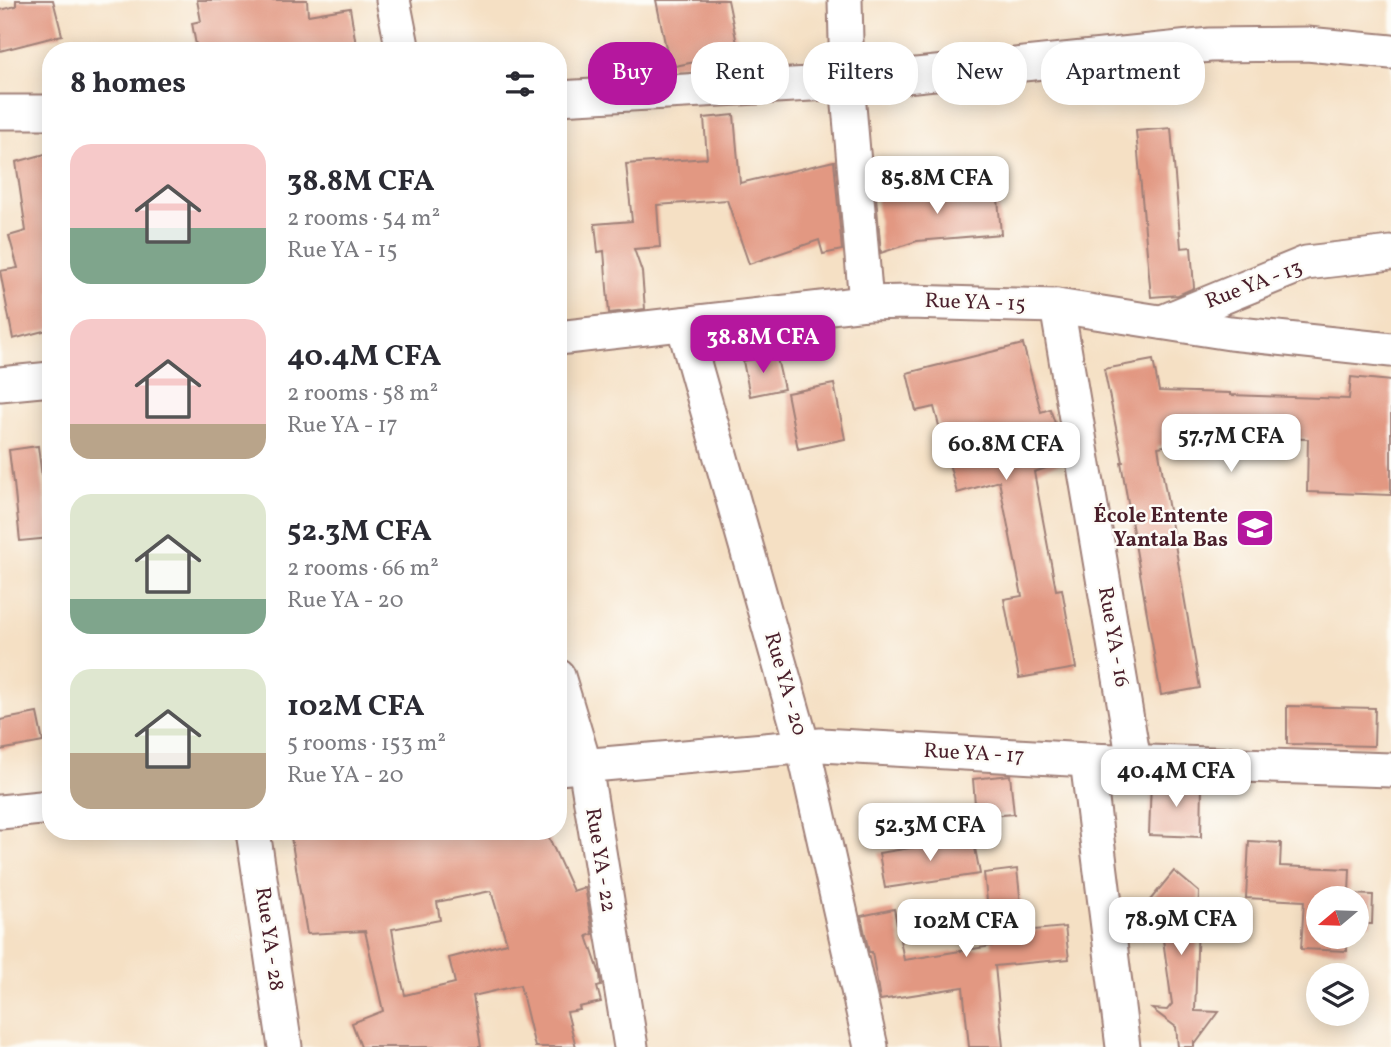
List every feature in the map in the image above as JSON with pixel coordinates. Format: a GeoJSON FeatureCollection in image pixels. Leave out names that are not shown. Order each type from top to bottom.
{"type":"FeatureCollection","features":[{"type":"Feature","properties":{"kind":"street"},"geometry":{"type":"LineString","coordinates":[[393,0],[401,42]]}},
{"type":"Feature","properties":{"kind":"street"},"geometry":{"type":"LineString","coordinates":[[845,0],[846,42]]}},
{"type":"Feature","properties":{"kind":"street"},"geometry":{"type":"LineString","coordinates":[[918,75],[1210,45],[1307,44],[1391,52]]}},
{"type":"Feature","properties":{"kind":"street"},"geometry":{"type":"LineString","coordinates":[[567,98],[803,84]]}},
{"type":"Feature","properties":{"kind":"street"},"geometry":{"type":"LineString","coordinates":[[849,105],[866,303]]}},
{"type":"Feature","properties":{"kind":"street"},"geometry":{"type":"LineString","coordinates":[[0,113],[42,112]]}},
{"type":"Feature","properties":{"kind":"street","name":"Rue YA - 13"},"geometry":{"type":"LineString","coordinates":[[1162,322],[1306,263],[1391,253]]}},
{"type":"Feature","properties":{"kind":"street","name":"Rue YA - 15"},"geometry":{"type":"LineString","coordinates":[[567,337],[866,303],[908,302],[1056,306],[1230,333],[1391,350]]}},
{"type":"Feature","properties":{"kind":"street","name":"Rue YA - 16"},"geometry":{"type":"LineString","coordinates":[[1056,306],[1134,761]]}},
{"type":"Feature","properties":{"kind":"street","name":"Rue YA - 20"},"geometry":{"type":"LineString","coordinates":[[683,324],[803,746],[871,1047]]}},
{"type":"Feature","properties":{"kind":"street"},"geometry":{"type":"LineString","coordinates":[[0,384],[42,380]]}},
{"type":"Feature","properties":{"kind":"street","name":"Rue YA - 22"},"geometry":{"type":"LineString","coordinates":[[567,739],[631,1047]]}},
{"type":"Feature","properties":{"kind":"street","name":"Rue YA - 17"},"geometry":{"type":"LineString","coordinates":[[571,767],[821,745],[1087,760],[1391,770]]}},
{"type":"Feature","properties":{"kind":"street"},"geometry":{"type":"LineString","coordinates":[[1087,760],[1123,1047]]}},
{"type":"Feature","properties":{"kind":"street"},"geometry":{"type":"LineString","coordinates":[[0,812],[42,808]]}},
{"type":"Feature","properties":{"kind":"street","name":"Rue YA - 28"},"geometry":{"type":"LineString","coordinates":[[254,840],[285,1047]]}},
{"type":"Feature","properties":{"kind":"building"},"geometry":{"type":"Polygon","coordinates":[[[16,0],[53,0],[62,35],[0,51],[0,10],[16,6],[16,0]]]}},
{"type":"Feature","properties":{"kind":"building"},"geometry":{"type":"Polygon","coordinates":[[[197,0],[307,0],[308,15],[350,8],[356,42],[195,42],[192,23],[201,21],[197,0]]]}},
{"type":"Feature","properties":{"kind":"building"},"geometry":{"type":"Polygon","coordinates":[[[656,0],[728,0],[737,42],[691,42],[691,63],[677,66],[677,42],[665,42],[656,0]]]}},
{"type":"Feature","properties":{"kind":"building"},"geometry":{"type":"Polygon","coordinates":[[[734,115],[740,183],[834,161],[842,250],[823,254],[819,240],[749,264],[727,200],[657,205],[660,247],[634,249],[642,272],[645,309],[609,313],[604,251],[598,252],[595,224],[632,221],[626,164],[707,158],[704,118],[734,115]]]}},
{"type":"Feature","properties":{"kind":"building"},"geometry":{"type":"Polygon","coordinates":[[[1171,128],[1181,248],[1191,247],[1194,288],[1178,295],[1151,297],[1136,131],[1171,128]]]}},
{"type":"Feature","properties":{"kind":"building"},"geometry":{"type":"Polygon","coordinates":[[[42,155],[42,331],[13,339],[0,271],[18,268],[9,236],[26,231],[16,162],[42,155]]]}},
{"type":"Feature","properties":{"kind":"building"},"geometry":{"type":"Polygon","coordinates":[[[997,187],[1001,234],[917,241],[881,253],[876,196],[997,187]]]}},
{"type":"Feature","properties":{"kind":"building"},"geometry":{"type":"Polygon","coordinates":[[[1023,344],[1041,412],[1050,409],[1060,437],[1064,462],[1034,472],[1056,590],[1062,589],[1076,668],[1019,678],[1004,599],[1022,596],[999,481],[957,493],[934,407],[916,411],[907,373],[1023,344]]]}},
{"type":"Feature","properties":{"kind":"building"},"geometry":{"type":"Polygon","coordinates":[[[776,354],[784,389],[750,396],[743,361],[776,354]]]}},
{"type":"Feature","properties":{"kind":"building"},"geometry":{"type":"Polygon","coordinates":[[[1153,360],[1159,391],[1349,399],[1351,377],[1391,381],[1391,495],[1307,492],[1308,439],[1166,431],[1169,445],[1158,447],[1200,688],[1161,695],[1123,462],[1104,369],[1153,360]]]}},
{"type":"Feature","properties":{"kind":"building"},"geometry":{"type":"Polygon","coordinates":[[[834,384],[845,439],[798,449],[787,393],[834,384]]]}},
{"type":"Feature","properties":{"kind":"building"},"geometry":{"type":"Polygon","coordinates":[[[38,446],[42,477],[42,539],[20,541],[9,450],[38,446]]]}},
{"type":"Feature","properties":{"kind":"building"},"geometry":{"type":"Polygon","coordinates":[[[1287,706],[1375,708],[1374,746],[1287,744],[1287,706]]]}},
{"type":"Feature","properties":{"kind":"building"},"geometry":{"type":"Polygon","coordinates":[[[37,713],[42,742],[0,750],[0,720],[37,713]]]}},
{"type":"Feature","properties":{"kind":"building"},"geometry":{"type":"Polygon","coordinates":[[[1010,775],[1014,814],[976,817],[973,779],[1010,775]]]}},
{"type":"Feature","properties":{"kind":"building"},"geometry":{"type":"Polygon","coordinates":[[[1151,781],[1202,783],[1201,837],[1149,835],[1151,781]]]}},
{"type":"Feature","properties":{"kind":"building"},"geometry":{"type":"Polygon","coordinates":[[[973,838],[980,874],[885,888],[879,853],[973,838]]]}},
{"type":"Feature","properties":{"kind":"building"},"geometry":{"type":"Polygon","coordinates":[[[291,840],[550,840],[573,891],[585,887],[593,934],[587,936],[600,974],[601,986],[597,987],[601,1002],[567,1012],[576,1047],[535,1047],[520,985],[473,996],[481,1047],[361,1047],[352,1023],[383,1011],[365,931],[307,934],[291,840]],[[491,891],[437,902],[440,920],[392,929],[405,995],[455,983],[449,958],[507,943],[491,891]]]}},
{"type":"Feature","properties":{"kind":"building"},"geometry":{"type":"Polygon","coordinates":[[[1249,841],[1281,843],[1280,866],[1350,869],[1349,886],[1306,886],[1306,949],[1347,951],[1301,949],[1304,901],[1246,898],[1249,841]]]}},
{"type":"Feature","properties":{"kind":"building"},"geometry":{"type":"Polygon","coordinates":[[[1017,869],[1024,931],[1065,927],[1069,959],[995,966],[1003,1047],[969,1047],[963,987],[880,1000],[872,952],[869,952],[861,916],[894,909],[904,960],[992,946],[984,873],[1017,869]]]}},
{"type":"Feature","properties":{"kind":"building"},"geometry":{"type":"Polygon","coordinates":[[[1174,871],[1199,892],[1195,1011],[1219,1012],[1196,1043],[1194,1041],[1194,1047],[1178,1047],[1176,1027],[1152,1009],[1167,1010],[1172,1004],[1160,918],[1146,905],[1174,871]]]}},
{"type":"Feature","properties":{"kind":"building"},"geometry":{"type":"Polygon","coordinates":[[[1369,895],[1373,895],[1372,924],[1369,924],[1369,895]]]}},
{"type":"Feature","properties":{"kind":"place","name":"École Entente Yantala Bas"},"geometry":{"type":"Point","coordinates":[1255,528]}}]}
